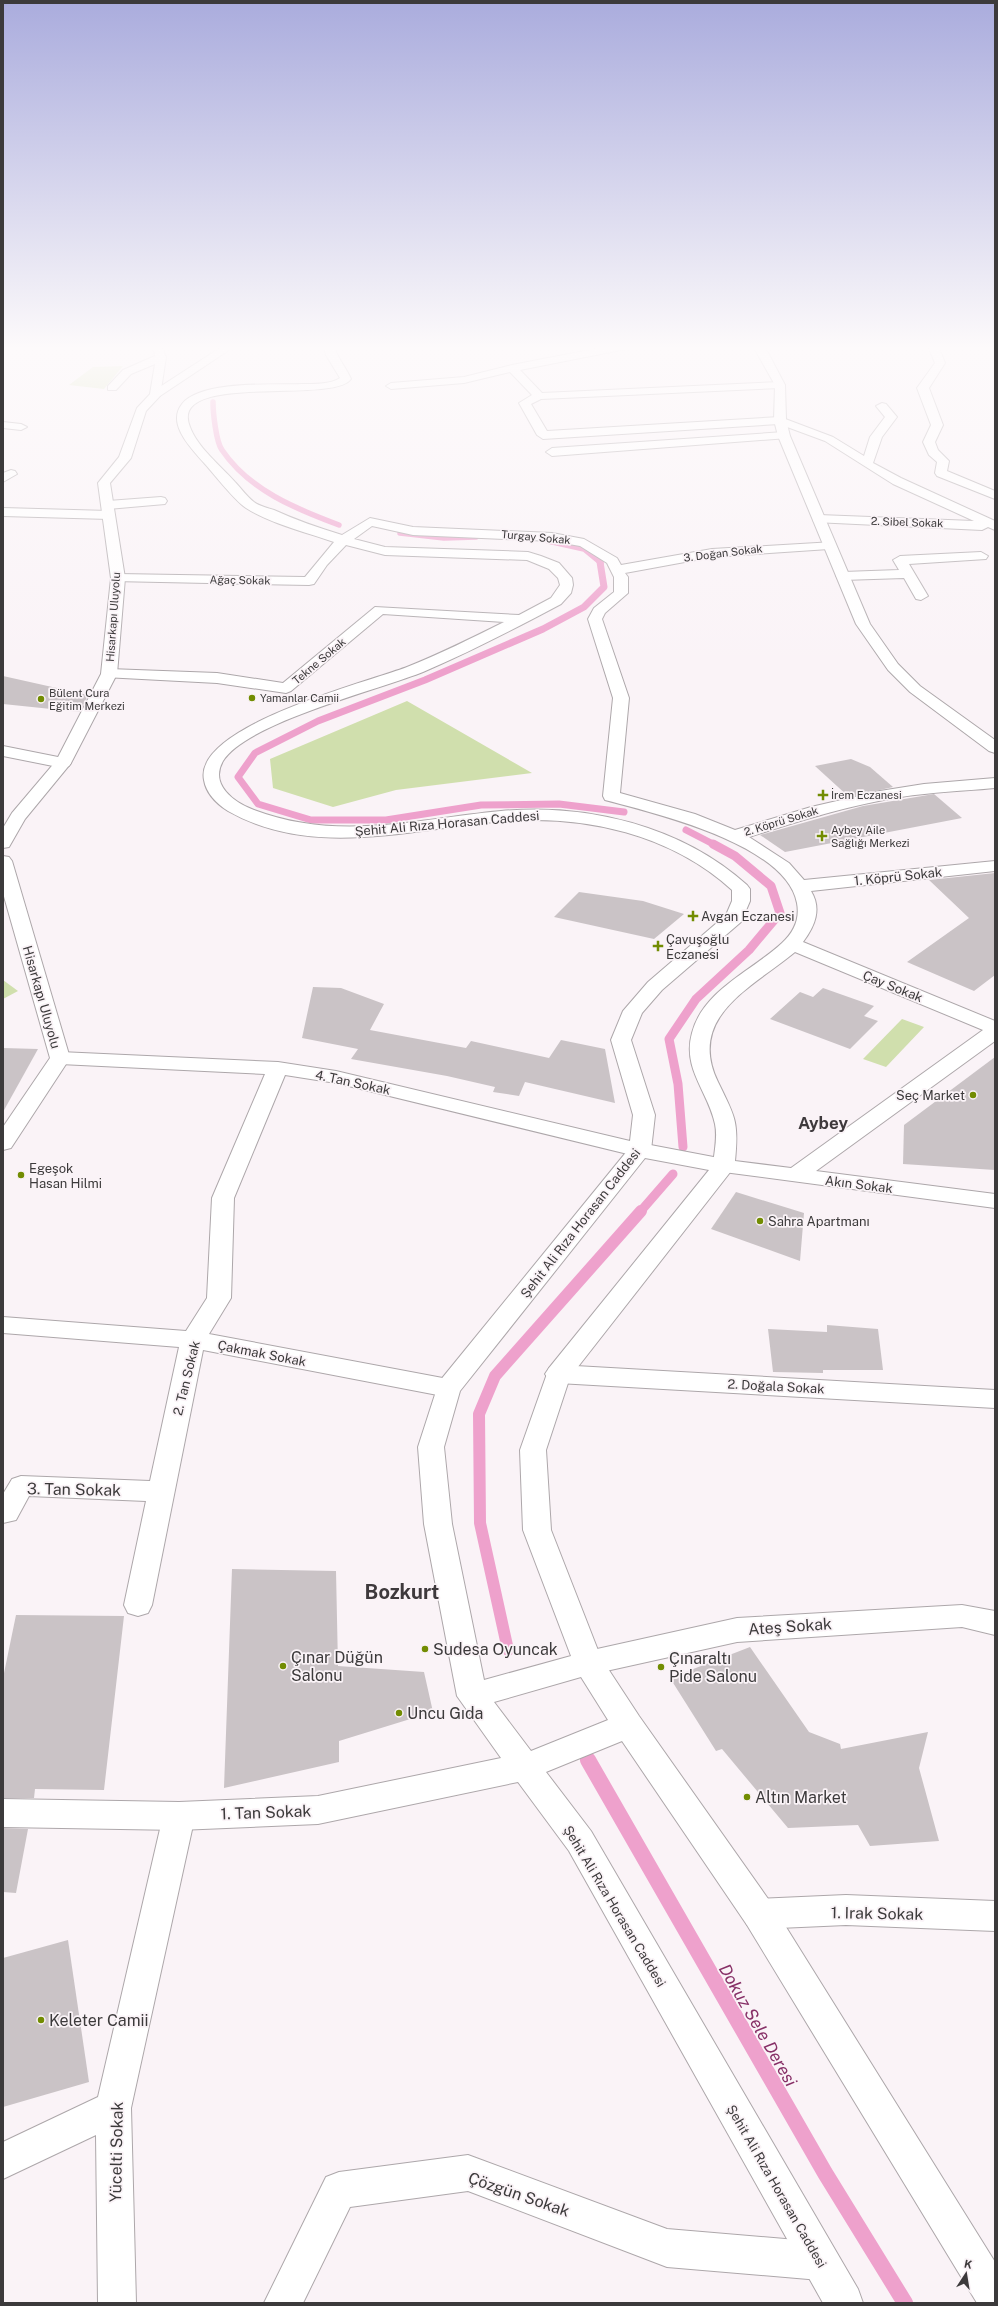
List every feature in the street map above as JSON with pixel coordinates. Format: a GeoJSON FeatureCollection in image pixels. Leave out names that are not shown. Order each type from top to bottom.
{"type":"FeatureCollection","features":[{"type":"Feature","properties":{"kind":"street","name":"Hisarkapı Uluyolu"},"geometry":{"type":"LineString","coordinates":[[3,843],[18,817],[63,763],[109,674],[118,578],[104,483],[125,458],[126,454]]}},
{"type":"Feature","properties":{"kind":"street"},"geometry":{"type":"LineString","coordinates":[[202,454],[250,504],[290,522],[342,540]]}},
{"type":"Feature","properties":{"kind":"street"},"geometry":{"type":"LineString","coordinates":[[791,454],[863,624],[893,667],[915,689],[995,748]]}},
{"type":"Feature","properties":{"kind":"street"},"geometry":{"type":"LineString","coordinates":[[851,454],[897,481],[995,527]]}},
{"type":"Feature","properties":{"kind":"street"},"geometry":{"type":"LineString","coordinates":[[867,464],[870,454]]}},
{"type":"Feature","properties":{"kind":"street"},"geometry":{"type":"LineString","coordinates":[[935,454],[942,461],[941,473]]}},
{"type":"Feature","properties":{"kind":"street"},"geometry":{"type":"LineString","coordinates":[[897,481],[941,473],[995,496]]}},
{"type":"Feature","properties":{"kind":"street"},"geometry":{"type":"LineString","coordinates":[[3,512],[26,514],[109,510],[161,501]]}},
{"type":"Feature","properties":{"kind":"street"},"geometry":{"type":"LineString","coordinates":[[9,526],[26,514]]}},
{"type":"Feature","properties":{"kind":"street","name":"2. Sibel Sokak"},"geometry":{"type":"LineString","coordinates":[[819,519],[950,523],[995,527]]}},
{"type":"Feature","properties":{"kind":"street","name":"Turgay Sokak"},"geometry":{"type":"LineString","coordinates":[[342,540],[370,522],[413,532],[552,537],[584,543],[612,561],[618,570]]}},
{"type":"Feature","properties":{"kind":"street","name":"Ağaç Sokak"},"geometry":{"type":"LineString","coordinates":[[118,578],[309,581],[323,560],[342,540]]}},
{"type":"Feature","properties":{"kind":"street","name":"Şehit Ali Rıza Horasan Caddesi"},"geometry":{"type":"LineString","coordinates":[[342,540],[385,552],[528,556],[554,564],[563,574],[565,581],[564,595],[556,601],[416,669],[270,722],[246,733],[229,745],[210,769],[212,787],[221,799],[240,812],[278,825],[317,832],[364,832],[515,815],[566,815],[610,822],[654,837],[694,856],[730,877],[741,889],[741,901],[734,918],[655,986],[633,1012],[620,1040],[644,1115],[640,1150],[448,1388],[431,1448],[438,1524],[472,1696],[580,1841],[844,2303]]}},
{"type":"Feature","properties":{"kind":"street","name":"3. Doğan Sokak"},"geometry":{"type":"LineString","coordinates":[[618,570],[712,553],[829,545]]}},
{"type":"Feature","properties":{"kind":"street"},"geometry":{"type":"LineString","coordinates":[[921,596],[910,574],[900,560],[981,556]]}},
{"type":"Feature","properties":{"kind":"street"},"geometry":{"type":"LineString","coordinates":[[618,570],[622,577],[621,594],[599,611],[595,619],[621,698],[611,796],[697,822],[734,836],[783,867],[802,886],[809,909],[806,925],[792,944],[733,992],[707,1017],[699,1055],[704,1077],[727,1125],[724,1166],[558,1374],[533,1450],[537,1530],[588,1663],[628,1725],[759,1914],[995,2297]]}},
{"type":"Feature","properties":{"kind":"street"},"geometry":{"type":"LineString","coordinates":[[843,576],[910,574]]}},
{"type":"Feature","properties":{"kind":"street","name":"Tekne Sokak"},"geometry":{"type":"LineString","coordinates":[[109,674],[217,678],[286,688],[380,610],[520,619]]}},
{"type":"Feature","properties":{"kind":"street"},"geometry":{"type":"LineString","coordinates":[[3,751],[63,763]]}},
{"type":"Feature","properties":{"kind":"street","name":"2. Köprü Sokak"},"geometry":{"type":"LineString","coordinates":[[734,836],[793,817],[845,803],[902,792],[995,783]]}},
{"type":"Feature","properties":{"kind":"street"},"geometry":{"type":"LineString","coordinates":[[654,837],[697,822]]}},
{"type":"Feature","properties":{"kind":"street","name":"Hisarkapı Uluyolu"},"geometry":{"type":"LineString","coordinates":[[3,861],[60,1058],[3,1143]]}},
{"type":"Feature","properties":{"kind":"street","name":"1. Köprü Sokak"},"geometry":{"type":"LineString","coordinates":[[802,886],[995,866]]}},
{"type":"Feature","properties":{"kind":"street","name":"Çay Sokak"},"geometry":{"type":"LineString","coordinates":[[792,944],[995,1030]]}},
{"type":"Feature","properties":{"kind":"street"},"geometry":{"type":"LineString","coordinates":[[796,1176],[995,1030]]}},
{"type":"Feature","properties":{"kind":"street","name":"4. Tan Sokak"},"geometry":{"type":"LineString","coordinates":[[60,1058],[278,1068],[336,1077],[640,1150],[724,1166]]}},
{"type":"Feature","properties":{"kind":"street","name":"2. Tan Sokak"},"geometry":{"type":"LineString","coordinates":[[138,1605],[193,1340],[220,1298],[223,1198],[278,1068]]}},
{"type":"Feature","properties":{"kind":"street","name":"Akın Sokak"},"geometry":{"type":"LineString","coordinates":[[724,1166],[995,1201]]}},
{"type":"Feature","properties":{"kind":"street","name":"Çakmak Sokak"},"geometry":{"type":"LineString","coordinates":[[3,1325],[193,1340],[448,1388]]}},
{"type":"Feature","properties":{"kind":"street","name":"2. Doğala Sokak"},"geometry":{"type":"LineString","coordinates":[[558,1374],[995,1399]]}},
{"type":"Feature","properties":{"kind":"street","name":"3. Tan Sokak"},"geometry":{"type":"LineString","coordinates":[[3,1514],[6,1514],[21,1486],[161,1492]]}},
{"type":"Feature","properties":{"kind":"street","name":"Ateş Sokak"},"geometry":{"type":"LineString","coordinates":[[472,1696],[588,1663],[737,1630],[962,1616],[995,1623]]}},
{"type":"Feature","properties":{"kind":"street","name":"1. Tan Sokak"},"geometry":{"type":"LineString","coordinates":[[3,1813],[179,1816],[318,1810],[524,1767],[628,1725]]}},
{"type":"Feature","properties":{"kind":"street","name":"Yücelti Sokak"},"geometry":{"type":"LineString","coordinates":[[117,2303],[113,2108],[179,1816]]}},
{"type":"Feature","properties":{"kind":"street","name":"1. Irak Sokak"},"geometry":{"type":"LineString","coordinates":[[759,1914],[846,1910],[995,1916]]}},
{"type":"Feature","properties":{"kind":"street"},"geometry":{"type":"LineString","coordinates":[[3,2161],[113,2108]]}},
{"type":"Feature","properties":{"kind":"street","name":"Çözgün Sokak"},"geometry":{"type":"LineString","coordinates":[[283,2303],[339,2190],[468,2173],[667,2248],[820,2262]]}},
{"type":"Feature","properties":{"kind":"green space"},"geometry":{"type":"Polygon","coordinates":[[[407,701],[532,773],[396,790],[333,807],[273,788],[270,759],[407,701]]]}},
{"type":"Feature","properties":{"kind":"green space"},"geometry":{"type":"Polygon","coordinates":[[[3,980],[18,991],[3,999],[3,980]]]}},
{"type":"Feature","properties":{"kind":"green space"},"geometry":{"type":"Polygon","coordinates":[[[902,1019],[924,1027],[886,1067],[863,1059],[902,1019]]]}},
{"type":"Feature","properties":{"kind":"building","name":"Bülent Cura Eğitim Merkezi"},"geometry":{"type":"Polygon","coordinates":[[[3,676],[88,695],[80,712],[3,704],[3,676]]]}},
{"type":"Feature","properties":{"kind":"building"},"geometry":{"type":"Polygon","coordinates":[[[851,759],[870,767],[893,787],[849,797],[815,766],[851,759]]]}},
{"type":"Feature","properties":{"kind":"building"},"geometry":{"type":"Polygon","coordinates":[[[934,794],[962,818],[785,852],[760,835],[863,806],[934,794]]]}},
{"type":"Feature","properties":{"kind":"building"},"geometry":{"type":"Polygon","coordinates":[[[995,873],[995,975],[974,991],[907,962],[969,918],[929,880],[995,873]]]}},
{"type":"Feature","properties":{"kind":"building"},"geometry":{"type":"Polygon","coordinates":[[[579,892],[643,901],[684,914],[654,939],[554,917],[579,892]]]}},
{"type":"Feature","properties":{"kind":"building"},"geometry":{"type":"Polygon","coordinates":[[[313,987],[341,988],[384,1004],[370,1030],[466,1048],[471,1041],[549,1058],[561,1040],[605,1049],[615,1103],[525,1082],[519,1096],[493,1092],[495,1087],[447,1076],[351,1059],[358,1049],[302,1038],[313,987]]]}},
{"type":"Feature","properties":{"kind":"building"},"geometry":{"type":"Polygon","coordinates":[[[823,988],[874,1006],[864,1016],[878,1021],[850,1049],[770,1019],[800,992],[813,997],[823,988]]]}},
{"type":"Feature","properties":{"kind":"building"},"geometry":{"type":"Polygon","coordinates":[[[3,1048],[38,1049],[3,1112],[3,1048]]]}},
{"type":"Feature","properties":{"kind":"building"},"geometry":{"type":"Polygon","coordinates":[[[995,1057],[995,1170],[903,1164],[904,1125],[995,1057]]]}},
{"type":"Feature","properties":{"kind":"building","name":"Sahra Apartmanı"},"geometry":{"type":"Polygon","coordinates":[[[736,1192],[804,1213],[800,1261],[711,1229],[736,1192]]]}},
{"type":"Feature","properties":{"kind":"building"},"geometry":{"type":"Polygon","coordinates":[[[827,1325],[878,1329],[883,1370],[823,1370],[823,1373],[773,1372],[768,1329],[827,1332],[827,1325]]]}},
{"type":"Feature","properties":{"kind":"building","name":"Çınar Düğün Salonu"},"geometry":{"type":"Polygon","coordinates":[[[232,1569],[336,1571],[338,1666],[424,1672],[433,1712],[339,1741],[339,1762],[224,1788],[232,1569]]]}},
{"type":"Feature","properties":{"kind":"building"},"geometry":{"type":"Polygon","coordinates":[[[16,1615],[124,1616],[104,1790],[35,1789],[34,1798],[3,1798],[3,1678],[16,1615]]]}},
{"type":"Feature","properties":{"kind":"building"},"geometry":{"type":"Polygon","coordinates":[[[750,1647],[809,1732],[840,1744],[841,1749],[928,1732],[919,1768],[939,1841],[870,1846],[858,1825],[788,1828],[722,1749],[716,1751],[670,1678],[750,1647]]]}},
{"type":"Feature","properties":{"kind":"building"},"geometry":{"type":"Polygon","coordinates":[[[3,1828],[28,1829],[16,1893],[3,1892],[3,1828]]]}},
{"type":"Feature","properties":{"kind":"building","name":"Keleter Camii"},"geometry":{"type":"Polygon","coordinates":[[[68,1940],[89,2082],[3,2107],[3,1958],[68,1940]]]}},
{"type":"Feature","properties":{"kind":"waterway"},"geometry":{"type":"LineString","coordinates":[[225,454],[233,464],[246,476],[274,496],[290,505],[339,525]]}},
{"type":"Feature","properties":{"kind":"waterway"},"geometry":{"type":"LineString","coordinates":[[400,533],[444,538],[476,537]]}},
{"type":"Feature","properties":{"kind":"waterway"},"geometry":{"type":"LineString","coordinates":[[548,541],[584,549],[600,562]]}},
{"type":"Feature","properties":{"kind":"waterway"},"geometry":{"type":"LineString","coordinates":[[600,562],[604,587],[584,607],[543,629],[425,680],[318,721],[255,753],[238,777],[258,804],[311,820],[386,820],[481,805],[559,804],[624,812]]}},
{"type":"Feature","properties":{"kind":"waterway"},"geometry":{"type":"LineString","coordinates":[[686,830],[715,845]]}},
{"type":"Feature","properties":{"kind":"waterway"},"geometry":{"type":"LineString","coordinates":[[683,1147],[678,1084],[669,1039],[696,999],[749,950],[780,913],[771,886],[735,856],[713,844]]}},
{"type":"Feature","properties":{"kind":"waterway"},"geometry":{"type":"LineString","coordinates":[[640,1212],[673,1174]]}},
{"type":"Feature","properties":{"kind":"waterway"},"geometry":{"type":"LineString","coordinates":[[508,1650],[480,1523],[479,1414],[495,1376],[641,1211]]}},
{"type":"Feature","properties":{"kind":"waterway","name":"Dokuz Sele Deresi"},"geometry":{"type":"LineString","coordinates":[[588,1760],[825,2173],[905,2303]]}},
{"type":"Feature","properties":{"kind":"place","name":"Yamanlar Camii"},"geometry":{"type":"Point","coordinates":[252,698]}},
{"type":"Feature","properties":{"kind":"place","name":"Bülent Cura Eğitim Merkezi"},"geometry":{"type":"Point","coordinates":[41,699]}},
{"type":"Feature","properties":{"kind":"place","name":"İrem Eczanesi"},"geometry":{"type":"Point","coordinates":[823,795]}},
{"type":"Feature","properties":{"kind":"place","name":"Aybey Aile Sağlığı Merkezi"},"geometry":{"type":"Point","coordinates":[822,836]}},
{"type":"Feature","properties":{"kind":"place","name":"Avgan Eczanesi"},"geometry":{"type":"Point","coordinates":[693,916]}},
{"type":"Feature","properties":{"kind":"place","name":"Çavuşoğlu Eczanesi"},"geometry":{"type":"Point","coordinates":[658,946]}},
{"type":"Feature","properties":{"kind":"place","name":"Seç Market"},"geometry":{"type":"Point","coordinates":[973,1095]}},
{"type":"Feature","properties":{"kind":"place","name":"Egeşok Hasan Hilmi"},"geometry":{"type":"Point","coordinates":[21,1175]}},
{"type":"Feature","properties":{"kind":"place","name":"Sahra Apartmanı"},"geometry":{"type":"Point","coordinates":[760,1221]}},
{"type":"Feature","properties":{"kind":"place","name":"Sudesa Oyuncak"},"geometry":{"type":"Point","coordinates":[425,1649]}},
{"type":"Feature","properties":{"kind":"place","name":"Çınar Düğün Salonu"},"geometry":{"type":"Point","coordinates":[283,1666]}},
{"type":"Feature","properties":{"kind":"place","name":"Çınaraltı Pide Salonu"},"geometry":{"type":"Point","coordinates":[661,1667]}},
{"type":"Feature","properties":{"kind":"place","name":"Uncu Gıda"},"geometry":{"type":"Point","coordinates":[399,1713]}},
{"type":"Feature","properties":{"kind":"place","name":"Altın Market"},"geometry":{"type":"Point","coordinates":[747,1797]}},
{"type":"Feature","properties":{"kind":"place","name":"Keleter Camii"},"geometry":{"type":"Point","coordinates":[41,2020]}},
{"type":"Feature","properties":{"kind":"district","name":"Aybey"},"geometry":{"type":"Point","coordinates":[823,1123]}},
{"type":"Feature","properties":{"kind":"district","name":"Bozkurt"},"geometry":{"type":"Point","coordinates":[402,1592]}}]}
